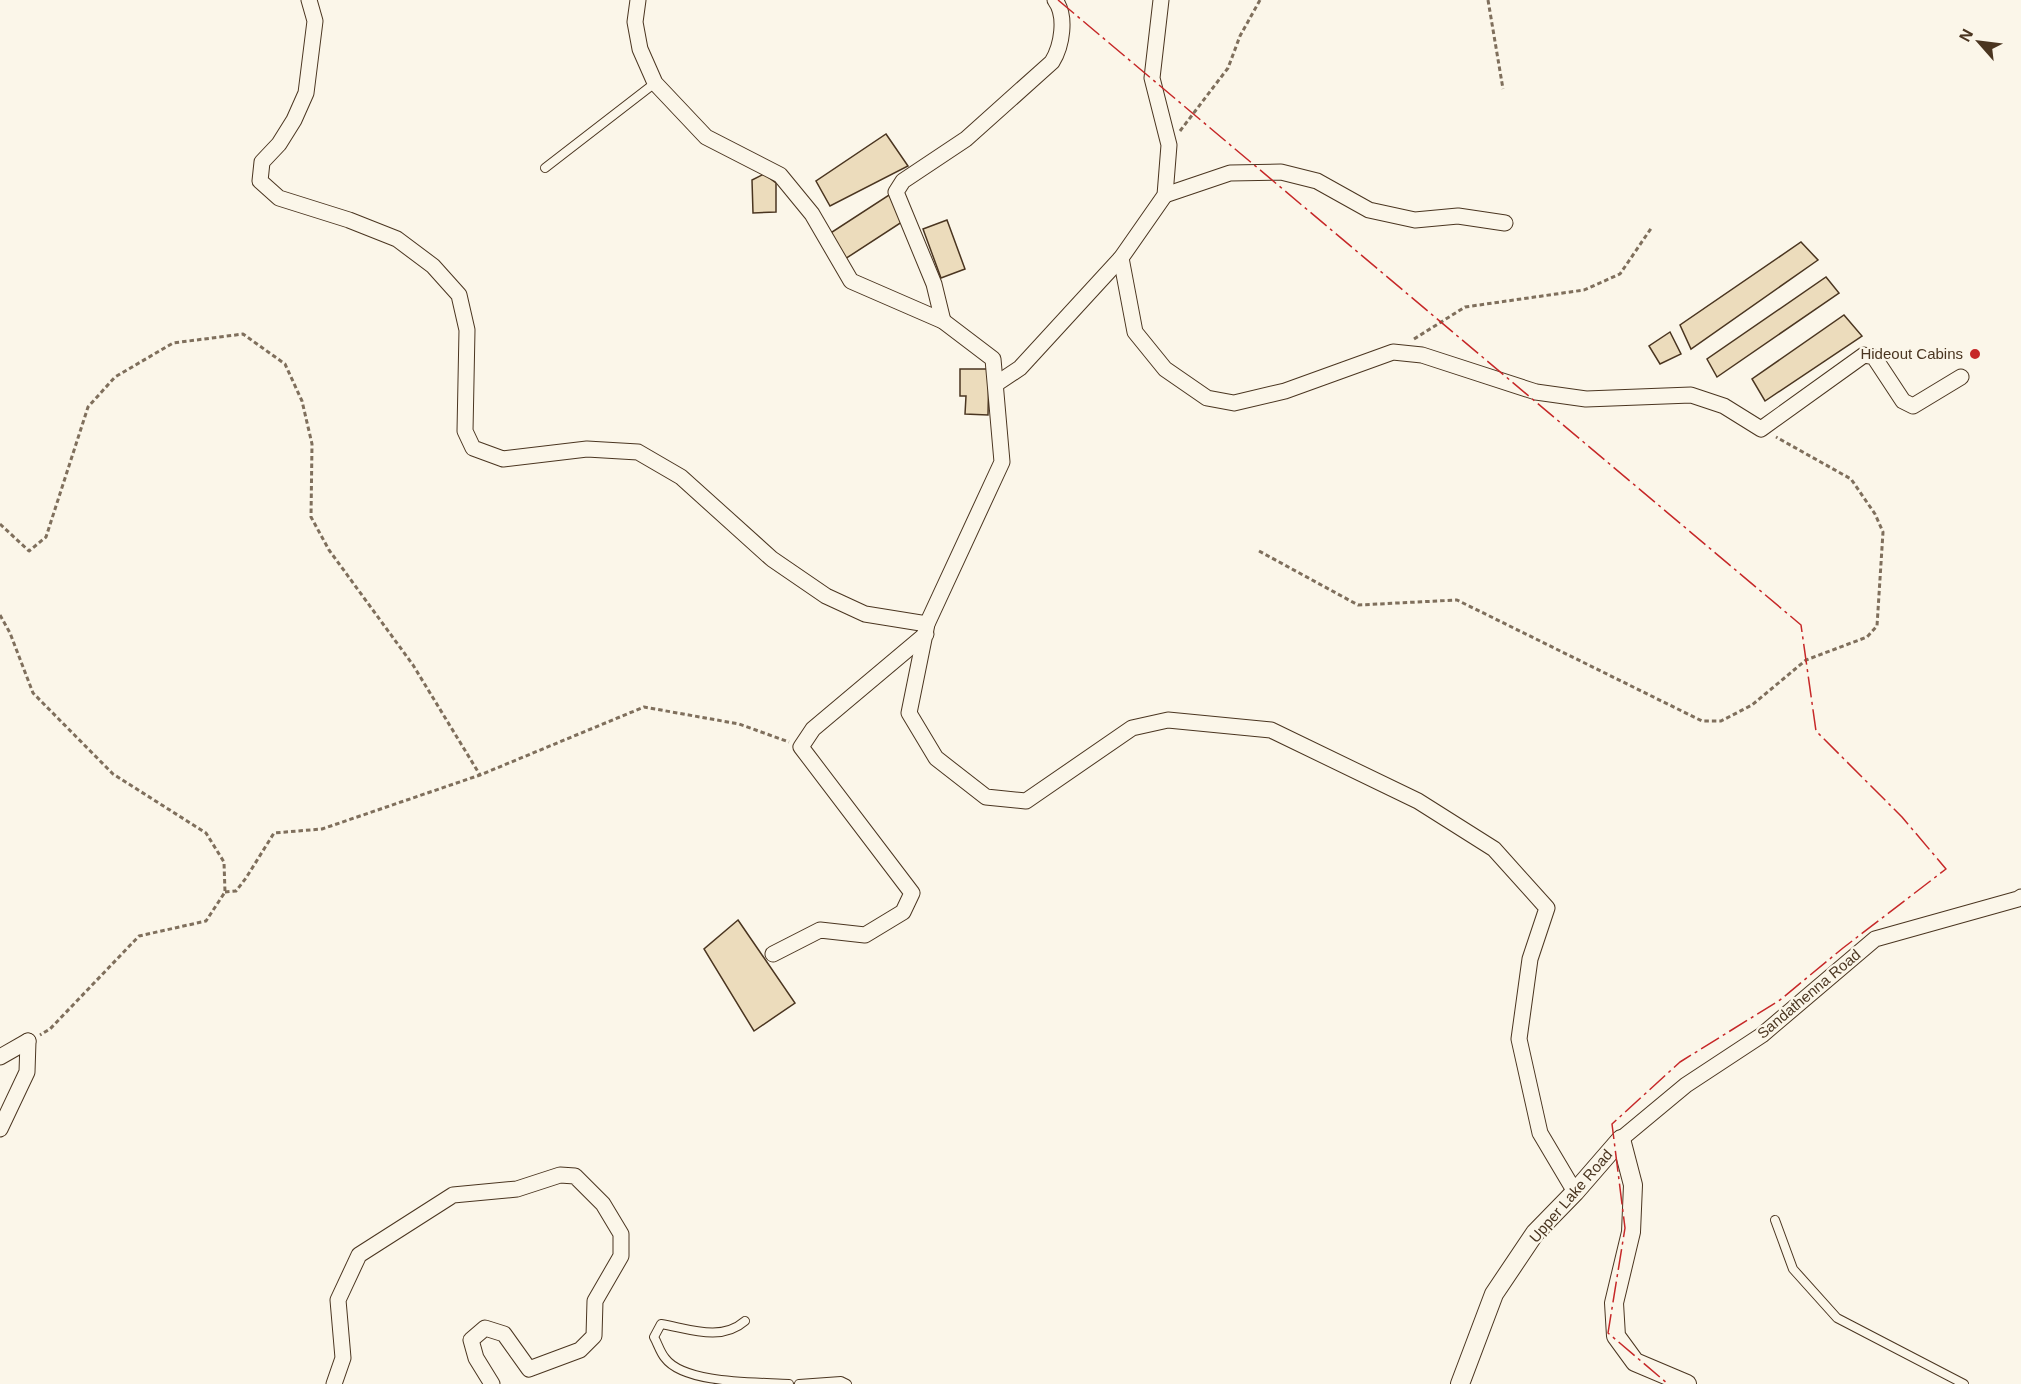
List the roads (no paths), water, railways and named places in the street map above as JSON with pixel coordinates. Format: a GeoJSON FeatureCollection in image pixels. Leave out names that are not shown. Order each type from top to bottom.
{"type":"FeatureCollection","features":[{"type":"Feature","properties":{"kind":"street"},"geometry":{"type":"LineString","coordinates":[[309,0],[315,21],[306,93],[294,120],[279,144],[262,162],[260,181],[279,198],[349,220],[397,239],[433,266],[459,295],[467,330],[465,431],[473,448],[503,459],[587,449],[638,452],[681,477],[772,559],[826,596],[865,614],[926,629]]}},
{"type":"Feature","properties":{"kind":"street"},"geometry":{"type":"LineString","coordinates":[[638,0],[634,22],[640,49],[655,83],[706,136],[780,175],[812,214],[851,281],[943,321],[993,359],[1002,462],[926,629],[909,713],[936,758],[986,797],[1026,801],[1132,728],[1168,720],[1271,730],[1418,801],[1494,849],[1547,908],[1530,959],[1519,1039],[1540,1133],[1575,1192]]}},
{"type":"Feature","properties":{"kind":"street"},"geometry":{"type":"LineString","coordinates":[[943,321],[934,284],[896,192],[903,181],[966,139],[1052,62],[1059,51],[1062,23],[1058,3],[1055,0]]}},
{"type":"Feature","properties":{"kind":"street"},"geometry":{"type":"LineString","coordinates":[[996,384],[1020,368],[1121,258],[1165,195],[1169,145],[1152,78],[1161,0]]}},
{"type":"Feature","properties":{"kind":"street"},"geometry":{"type":"LineString","coordinates":[[1165,195],[1230,173],[1281,172],[1317,181],[1369,210],[1414,220],[1458,216],[1505,223]]}},
{"type":"Feature","properties":{"kind":"street"},"geometry":{"type":"LineString","coordinates":[[1121,258],[1135,332],[1165,369],[1207,398],[1234,402],[1285,391],[1393,352],[1422,355],[1536,392],[1586,399],[1691,395],[1724,406],[1761,429],[1864,355],[1874,357],[1903,401],[1913,406],[1961,377]]}},
{"type":"Feature","properties":{"kind":"street"},"geometry":{"type":"LineString","coordinates":[[773,954],[820,930],[866,935],[903,912],[912,893],[801,747],[813,729],[926,629]]}},
{"type":"Feature","properties":{"kind":"street","name":"Sandathenna Road"},"geometry":{"type":"LineString","coordinates":[[1621,1139],[1686,1085],[1762,1035],[1875,939],[2021,897]]}},
{"type":"Feature","properties":{"kind":"street"},"geometry":{"type":"LineString","coordinates":[[0,1057],[28,1041],[27,1072],[0,1129]]}},
{"type":"Feature","properties":{"kind":"street","name":"Upper Lake Road"},"geometry":{"type":"LineString","coordinates":[[1460,1384],[1494,1294],[1535,1233],[1575,1192],[1621,1139]]}},
{"type":"Feature","properties":{"kind":"street","name":"Upper Lake Road"},"geometry":{"type":"LineString","coordinates":[[1621,1139],[1633,1185],[1631,1232],[1614,1303],[1617,1336],[1635,1362],[1687,1384]]}},
{"type":"Feature","properties":{"kind":"street"},"geometry":{"type":"LineString","coordinates":[[334,1384],[343,1358],[338,1300],[359,1255],[453,1195],[517,1190],[560,1175],[575,1176],[603,1204],[621,1234],[621,1256],[595,1301],[594,1336],[580,1350],[529,1369],[504,1334],[485,1328],[471,1340],[476,1358],[492,1384]]}},
{"type":"Feature","properties":{"kind":"lane"},"geometry":{"type":"LineString","coordinates":[[545,168],[655,83]]}},
{"type":"Feature","properties":{"kind":"lane"},"geometry":{"type":"LineString","coordinates":[[1775,1220],[1793,1269],[1837,1318],[1964,1384]]}},
{"type":"Feature","properties":{"kind":"lane"},"geometry":{"type":"LineString","coordinates":[[745,1321],[735,1329],[717,1334],[661,1324],[654,1337],[665,1360],[684,1374],[699,1379],[789,1384]]}},
{"type":"Feature","properties":{"kind":"lane"},"geometry":{"type":"LineString","coordinates":[[799,1384],[841,1381],[847,1384]]}},
{"type":"Feature","properties":{"kind":"place","name":"Hideout Cabins"},"geometry":{"type":"Point","coordinates":[1975,354]}}]}
